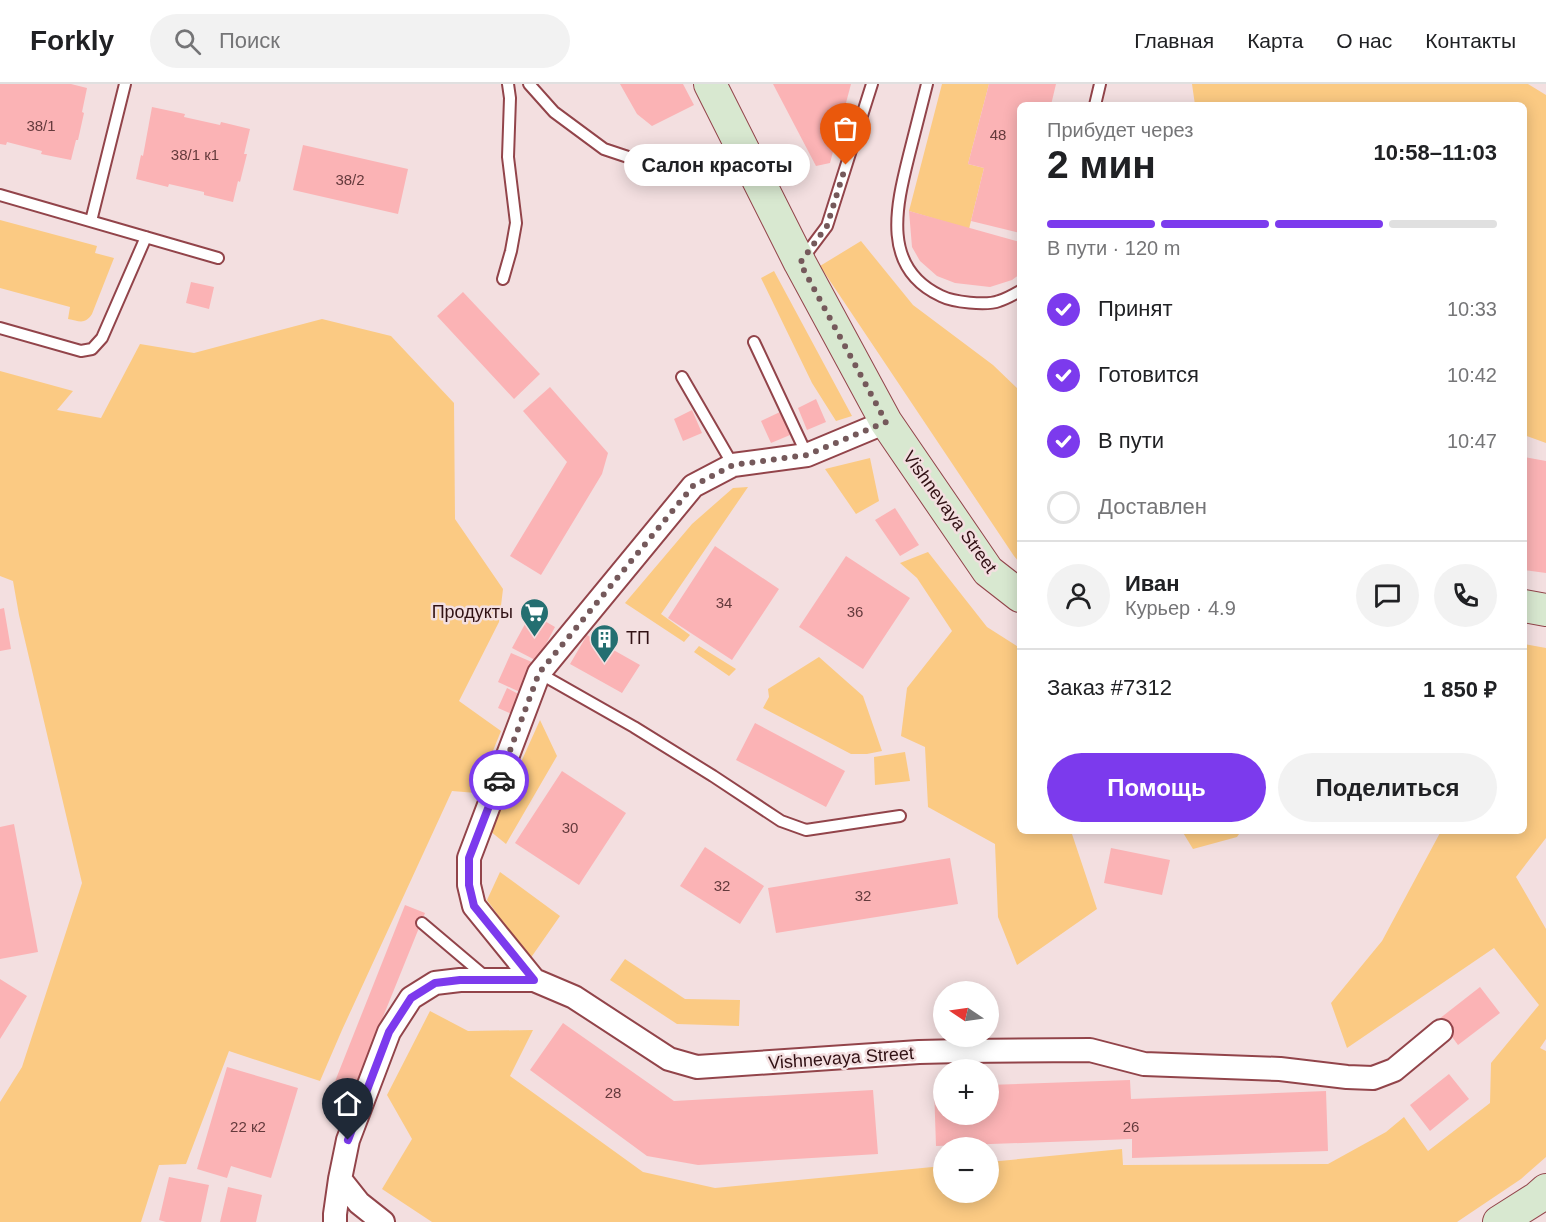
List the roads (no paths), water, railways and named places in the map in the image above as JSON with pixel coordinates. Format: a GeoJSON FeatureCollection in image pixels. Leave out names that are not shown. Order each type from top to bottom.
{"type":"FeatureCollection","features":[{"type":"Feature","properties":{"kind":"street","name":"Vishnevaya Street"},"geometry":{"type":"LineString","coordinates":[[710,84],[800,263],[886,422],[988,571],[1017,594]]}},
{"type":"Feature","properties":{"kind":"street","name":"Vishnevaya Street"},"geometry":{"type":"LineString","coordinates":[[534,980],[474,906],[469,885],[469,858],[539,673],[602,603],[693,486],[733,465],[807,455],[886,422]]}},
{"type":"Feature","properties":{"kind":"street"},"geometry":{"type":"LineString","coordinates":[[1527,607],[1546,610]]}},
{"type":"Feature","properties":{"kind":"street","name":"Vishnevaya Street"},"geometry":{"type":"LineString","coordinates":[[335,1222],[348,1140],[389,1032],[411,998],[435,983],[460,980],[534,980],[574,997],[669,1059],[697,1067],[929,1052],[1090,1050],[1144,1064],[1280,1069],[1372,1078],[1394,1070],[1441,1031]]}},
{"type":"Feature","properties":{"kind":"street"},"geometry":{"type":"LineString","coordinates":[[340,1179],[359,1203],[383,1222]]}},
{"type":"Feature","properties":{"kind":"street"},"geometry":{"type":"LineString","coordinates":[[1498,1222],[1546,1190]]}},
{"type":"Feature","properties":{"kind":"lane"},"geometry":{"type":"LineString","coordinates":[[91,221],[125,84]]}},
{"type":"Feature","properties":{"kind":"lane"},"geometry":{"type":"LineString","coordinates":[[503,279],[516,223],[508,157],[510,98],[508,84]]}},
{"type":"Feature","properties":{"kind":"lane"},"geometry":{"type":"LineString","coordinates":[[529,84],[554,112],[604,149],[640,161],[693,162],[745,153]]}},
{"type":"Feature","properties":{"kind":"lane"},"geometry":{"type":"LineString","coordinates":[[800,263],[827,226],[872,84]]}},
{"type":"Feature","properties":{"kind":"lane"},"geometry":{"type":"LineString","coordinates":[[927,84],[900,191],[897,225],[901,254],[913,277],[929,290],[950,301],[997,302],[1017,292]]}},
{"type":"Feature","properties":{"kind":"lane"},"geometry":{"type":"LineString","coordinates":[[1096,102],[1100,84]]}},
{"type":"Feature","properties":{"kind":"lane"},"geometry":{"type":"LineString","coordinates":[[0,195],[218,258]]}},
{"type":"Feature","properties":{"kind":"lane"},"geometry":{"type":"LineString","coordinates":[[0,328],[81,351],[92,349],[102,338],[147,237]]}},
{"type":"Feature","properties":{"kind":"lane"},"geometry":{"type":"LineString","coordinates":[[754,342],[807,455]]}},
{"type":"Feature","properties":{"kind":"lane"},"geometry":{"type":"LineString","coordinates":[[682,377],[733,465]]}},
{"type":"Feature","properties":{"kind":"lane"},"geometry":{"type":"LineString","coordinates":[[539,673],[634,727],[781,821],[806,831],[900,816]]}},
{"type":"Feature","properties":{"kind":"lane"},"geometry":{"type":"LineString","coordinates":[[422,923],[490,980]]}},
{"type":"Feature","properties":{"kind":"place","name":"Салон красоты"},"geometry":{"type":"Point","coordinates":[846,165]}},
{"type":"Feature","properties":{"kind":"place","name":"Продукты"},"geometry":{"type":"Point","coordinates":[534,638]}},
{"type":"Feature","properties":{"kind":"place","name":"ТП"},"geometry":{"type":"Point","coordinates":[605,664]}}]}
